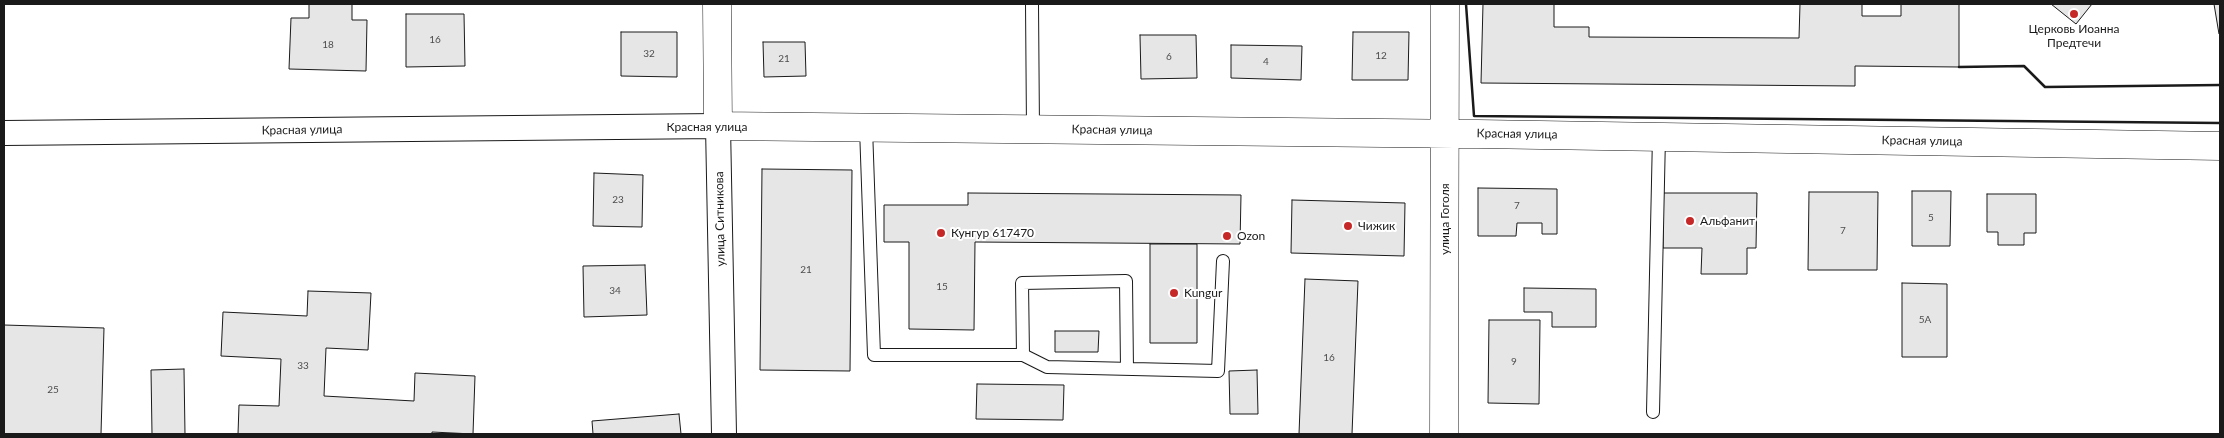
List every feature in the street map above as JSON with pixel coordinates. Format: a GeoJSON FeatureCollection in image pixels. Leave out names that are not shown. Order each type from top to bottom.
{"type":"FeatureCollection","features":[{"type":"Feature","properties":{"kind":"main road","name":"улица Ситникова"},"geometry":{"type":"LineString","coordinates":[[716,4],[718,126]]}},
{"type":"Feature","properties":{"kind":"main road","name":"улица Гоголя"},"geometry":{"type":"LineString","coordinates":[[1444,434],[1445,4]]}},
{"type":"Feature","properties":{"kind":"main road","name":"Красная улица"},"geometry":{"type":"LineString","coordinates":[[718,126],[1446,133],[2220,146]]}},
{"type":"Feature","properties":{"kind":"street","name":"Красная улица"},"geometry":{"type":"LineString","coordinates":[[4,133],[718,126]]}},
{"type":"Feature","properties":{"kind":"street","name":"улица Ситникова"},"geometry":{"type":"LineString","coordinates":[[718,126],[724,434]]}},
{"type":"Feature","properties":{"kind":"lane"},"geometry":{"type":"LineString","coordinates":[[1032,4],[1033,130]]}},
{"type":"Feature","properties":{"kind":"lane"},"geometry":{"type":"LineString","coordinates":[[866,128],[874,355],[1023,355],[1047,367],[1218,371],[1224,261]]}},
{"type":"Feature","properties":{"kind":"lane"},"geometry":{"type":"LineString","coordinates":[[1652,412],[1659,136]]}},
{"type":"Feature","properties":{"kind":"lane"},"geometry":{"type":"LineString","coordinates":[[1023,355],[1022,283],[1126,281],[1127,369]]}},
{"type":"Feature","properties":{"kind":"building"},"geometry":{"type":"Polygon","coordinates":[[[309,4],[352,4],[352,20],[367,20],[366,71],[289,69],[291,18],[309,18],[309,4]]]}},
{"type":"Feature","properties":{"kind":"building"},"geometry":{"type":"Polygon","coordinates":[[[1483,4],[1554,4],[1554,27],[1589,27],[1589,37],[1799,38],[1800,4],[1862,4],[1862,16],[1901,16],[1901,4],[1959,4],[1959,67],[1855,66],[1855,86],[1481,83],[1483,4]]]}},
{"type":"Feature","properties":{"kind":"building","name":"Церковь Иоанна Предтечи"},"geometry":{"type":"Polygon","coordinates":[[[2051,4],[2092,4],[2076,24],[2051,4]]]}},
{"type":"Feature","properties":{"kind":"building"},"geometry":{"type":"Polygon","coordinates":[[[2214,4],[2220,4],[2220,34],[2219,34],[2214,4]]]}},
{"type":"Feature","properties":{"kind":"building"},"geometry":{"type":"Polygon","coordinates":[[[406,14],[464,14],[465,66],[406,67],[406,14]]]}},
{"type":"Feature","properties":{"kind":"building"},"geometry":{"type":"Polygon","coordinates":[[[621,32],[677,32],[677,77],[621,76],[621,32]]]}},
{"type":"Feature","properties":{"kind":"building"},"geometry":{"type":"Polygon","coordinates":[[[1353,32],[1409,32],[1408,80],[1352,80],[1353,32]]]}},
{"type":"Feature","properties":{"kind":"building"},"geometry":{"type":"Polygon","coordinates":[[[1140,35],[1196,35],[1197,78],[1141,79],[1140,35]]]}},
{"type":"Feature","properties":{"kind":"building"},"geometry":{"type":"Polygon","coordinates":[[[763,42],[805,42],[806,76],[764,77],[763,42]]]}},
{"type":"Feature","properties":{"kind":"building"},"geometry":{"type":"Polygon","coordinates":[[[1231,45],[1302,46],[1301,80],[1231,78],[1231,45]]]}},
{"type":"Feature","properties":{"kind":"building"},"geometry":{"type":"Polygon","coordinates":[[[762,169],[852,170],[850,371],[760,370],[762,169]]]}},
{"type":"Feature","properties":{"kind":"building"},"geometry":{"type":"Polygon","coordinates":[[[594,173],[643,175],[642,227],[593,226],[594,173]]]}},
{"type":"Feature","properties":{"kind":"building"},"geometry":{"type":"Polygon","coordinates":[[[1478,188],[1557,189],[1557,234],[1542,234],[1542,223],[1517,223],[1516,236],[1478,236],[1478,188]]]}},
{"type":"Feature","properties":{"kind":"building"},"geometry":{"type":"Polygon","coordinates":[[[1912,191],[1951,191],[1950,246],[1912,246],[1912,191]]]}},
{"type":"Feature","properties":{"kind":"building"},"geometry":{"type":"Polygon","coordinates":[[[1809,192],[1878,192],[1877,270],[1808,270],[1809,192]]]}},
{"type":"Feature","properties":{"kind":"building"},"geometry":{"type":"Polygon","coordinates":[[[968,193],[1241,195],[1240,244],[975,242],[974,330],[909,329],[909,242],[884,242],[884,205],[968,205],[968,193]]]}},
{"type":"Feature","properties":{"kind":"building"},"geometry":{"type":"Polygon","coordinates":[[[1663,193],[1757,193],[1756,248],[1747,248],[1747,274],[1701,274],[1702,248],[1663,248],[1663,193]]]}},
{"type":"Feature","properties":{"kind":"building"},"geometry":{"type":"Polygon","coordinates":[[[1987,194],[2036,194],[2036,233],[2024,233],[2024,245],[1998,245],[1998,232],[1987,232],[1987,194]]]}},
{"type":"Feature","properties":{"kind":"building"},"geometry":{"type":"Polygon","coordinates":[[[1292,200],[1405,203],[1404,256],[1291,253],[1292,200]]]}},
{"type":"Feature","properties":{"kind":"building","name":"Kungur"},"geometry":{"type":"Polygon","coordinates":[[[1150,244],[1197,244],[1197,343],[1150,343],[1150,244]]]}},
{"type":"Feature","properties":{"kind":"building"},"geometry":{"type":"Polygon","coordinates":[[[645,265],[647,315],[584,317],[583,266],[645,265]]]}},
{"type":"Feature","properties":{"kind":"building"},"geometry":{"type":"Polygon","coordinates":[[[1305,279],[1358,281],[1352,434],[1299,434],[1305,279]]]}},
{"type":"Feature","properties":{"kind":"building"},"geometry":{"type":"Polygon","coordinates":[[[1902,283],[1947,284],[1947,357],[1902,357],[1902,283]]]}},
{"type":"Feature","properties":{"kind":"building"},"geometry":{"type":"Polygon","coordinates":[[[1524,288],[1596,289],[1596,327],[1552,327],[1552,312],[1524,312],[1524,288]]]}},
{"type":"Feature","properties":{"kind":"building"},"geometry":{"type":"Polygon","coordinates":[[[308,291],[371,293],[368,350],[326,348],[324,396],[414,401],[415,373],[475,376],[473,434],[432,432],[432,434],[238,434],[239,405],[279,406],[281,359],[221,356],[223,312],[307,316],[308,291]]]}},
{"type":"Feature","properties":{"kind":"building"},"geometry":{"type":"Polygon","coordinates":[[[1489,320],[1540,320],[1539,404],[1488,403],[1489,320]]]}},
{"type":"Feature","properties":{"kind":"building"},"geometry":{"type":"Polygon","coordinates":[[[4,325],[104,328],[101,434],[4,434],[4,325]]]}},
{"type":"Feature","properties":{"kind":"building"},"geometry":{"type":"Polygon","coordinates":[[[1055,331],[1099,331],[1098,352],[1055,352],[1055,331]]]}},
{"type":"Feature","properties":{"kind":"building"},"geometry":{"type":"Polygon","coordinates":[[[184,369],[185,434],[152,434],[151,370],[184,369]]]}},
{"type":"Feature","properties":{"kind":"building"},"geometry":{"type":"Polygon","coordinates":[[[1257,370],[1258,414],[1230,414],[1229,371],[1257,370]]]}},
{"type":"Feature","properties":{"kind":"building"},"geometry":{"type":"Polygon","coordinates":[[[977,384],[1064,385],[1063,420],[976,419],[977,384]]]}},
{"type":"Feature","properties":{"kind":"building"},"geometry":{"type":"Polygon","coordinates":[[[679,414],[681,434],[593,434],[592,421],[679,414]]]}},
{"type":"Feature","properties":{"kind":"wall"},"geometry":{"type":"LineString","coordinates":[[1466,4],[1474,116],[2220,123]]}},
{"type":"Feature","properties":{"kind":"wall"},"geometry":{"type":"LineString","coordinates":[[1959,67],[2024,66],[2045,87],[2220,85]]}},
{"type":"Feature","properties":{"kind":"place","name":"Церковь Иоанна Предтечи"},"geometry":{"type":"Point","coordinates":[2074,14]}},
{"type":"Feature","properties":{"kind":"place","name":"Альфанит"},"geometry":{"type":"Point","coordinates":[1690,221]}},
{"type":"Feature","properties":{"kind":"place","name":"Чижик"},"geometry":{"type":"Point","coordinates":[1348,226]}},
{"type":"Feature","properties":{"kind":"place","name":"Кунгур 617470"},"geometry":{"type":"Point","coordinates":[941,233]}},
{"type":"Feature","properties":{"kind":"place","name":"Ozon"},"geometry":{"type":"Point","coordinates":[1227,236]}},
{"type":"Feature","properties":{"kind":"place","name":"Kungur"},"geometry":{"type":"Point","coordinates":[1174,293]}}]}
